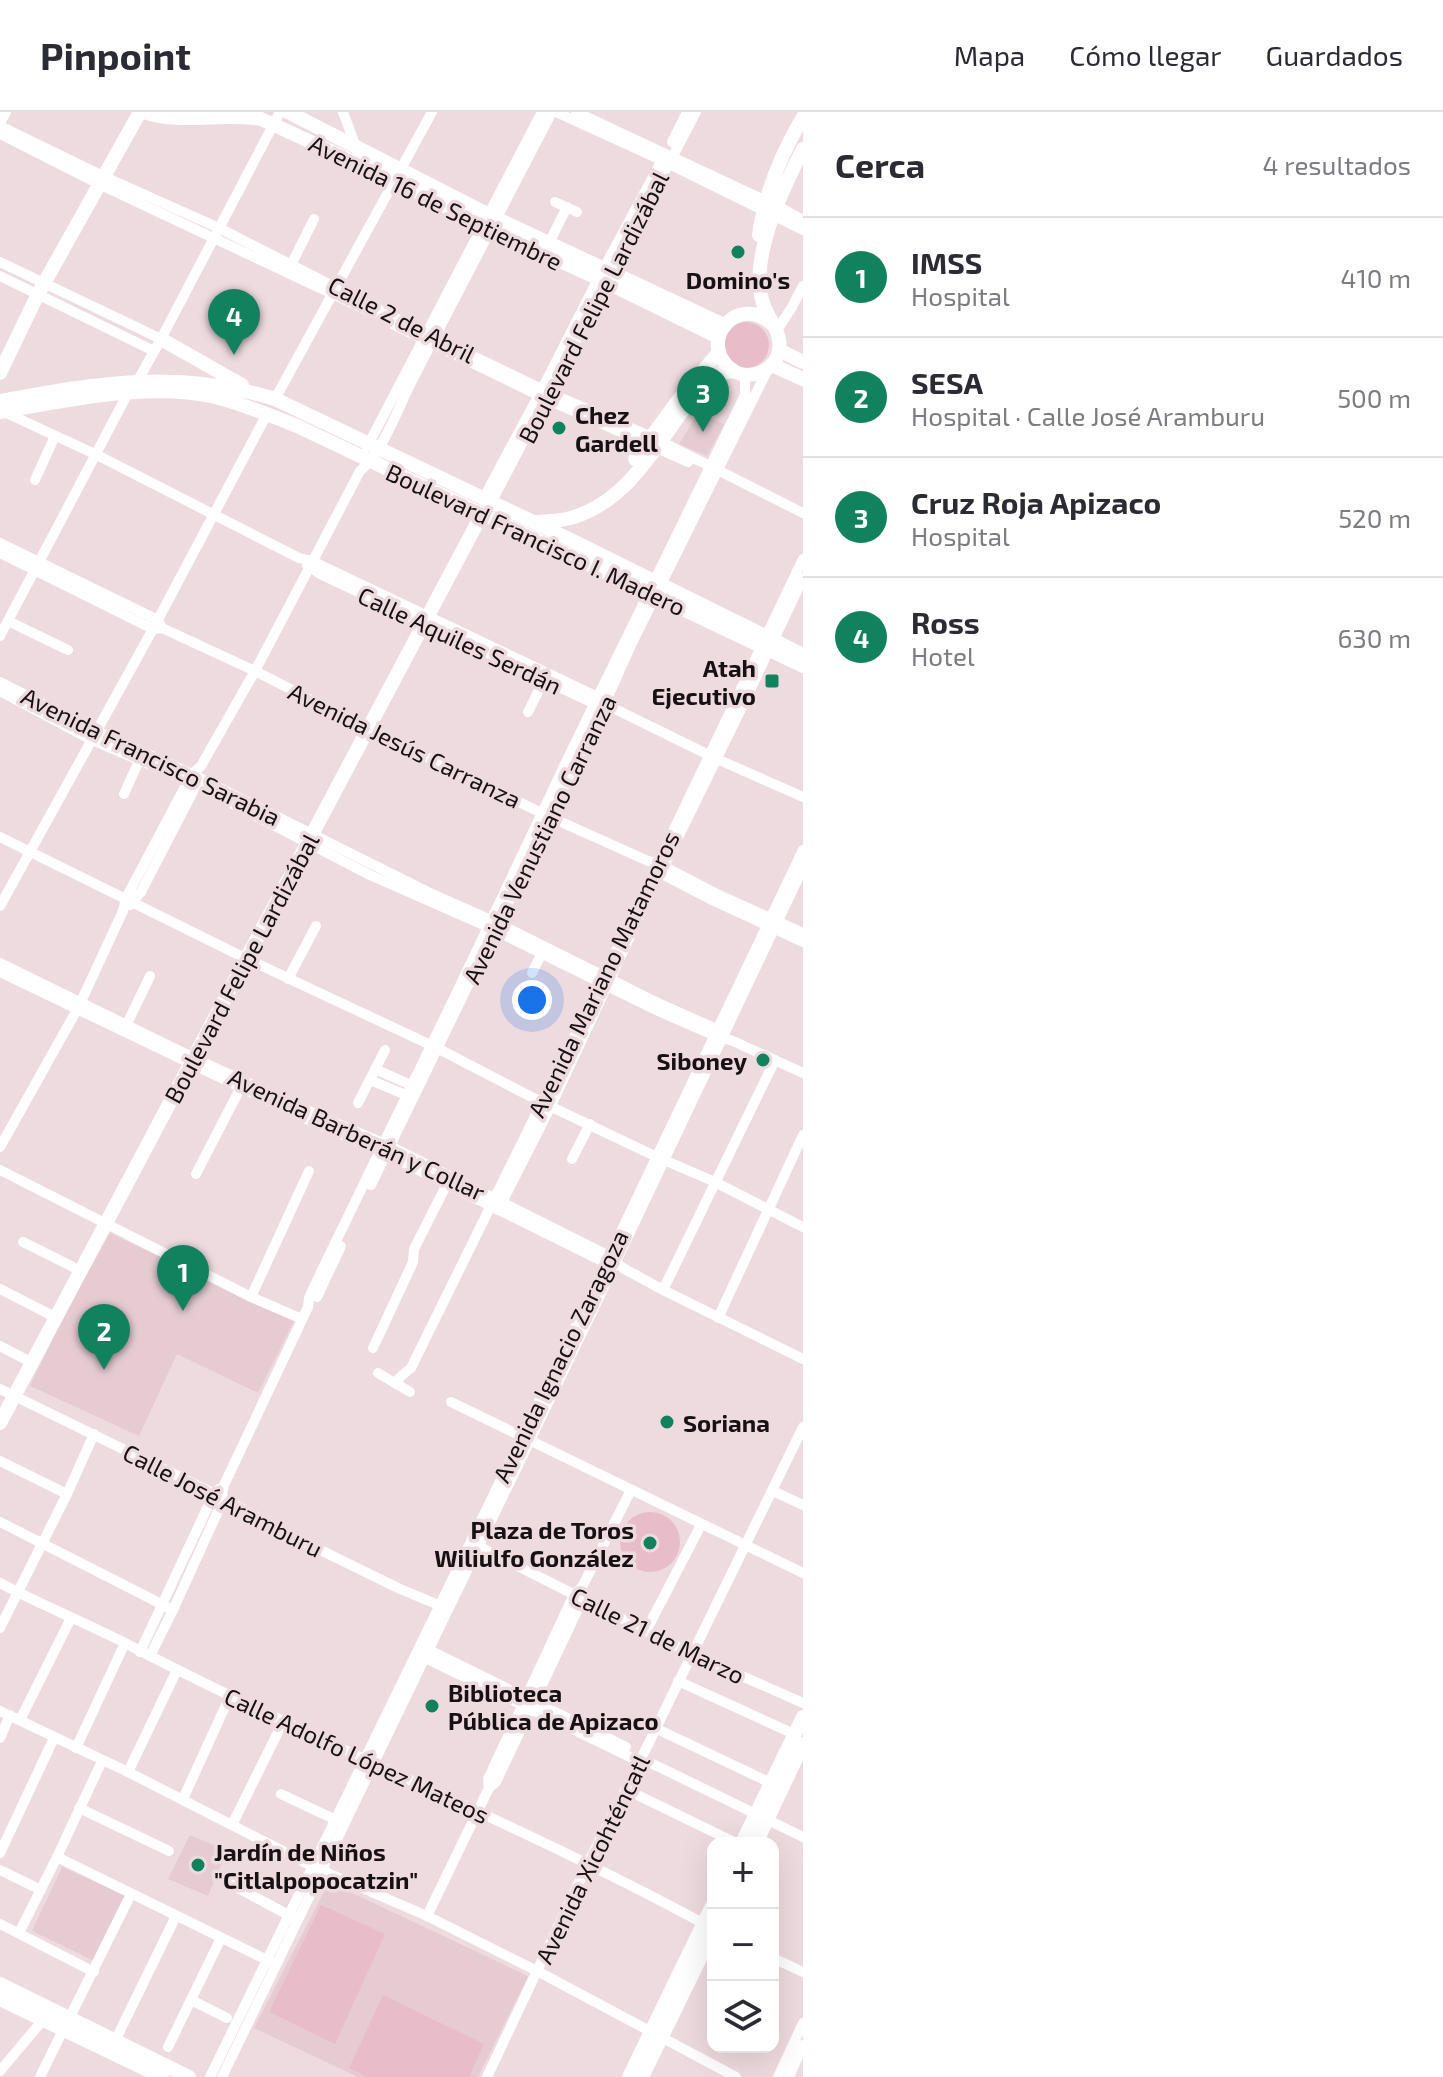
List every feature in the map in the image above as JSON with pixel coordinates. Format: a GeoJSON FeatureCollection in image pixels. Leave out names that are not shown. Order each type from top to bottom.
{"type":"FeatureCollection","features":[{"type":"Feature","properties":{"kind":"main road","name":"Avenida 16 de Septiembre"},"geometry":{"type":"LineString","coordinates":[[142,112],[156,116],[228,113],[277,118],[302,137],[397,175],[490,223],[605,275]]}},
{"type":"Feature","properties":{"kind":"main road"},"geometry":{"type":"LineString","coordinates":[[0,373],[41,289],[142,112]]}},
{"type":"Feature","properties":{"kind":"main road","name":"Avenida 16 de Septiembre"},"geometry":{"type":"LineString","coordinates":[[288,112],[356,147],[397,175]]}},
{"type":"Feature","properties":{"kind":"main road"},"geometry":{"type":"LineString","coordinates":[[742,314],[750,300],[783,154],[803,117]]}},
{"type":"Feature","properties":{"kind":"main road"},"geometry":{"type":"LineString","coordinates":[[302,137],[309,123]]}},
{"type":"Feature","properties":{"kind":"main road"},"geometry":{"type":"LineString","coordinates":[[517,515],[564,510],[603,493],[654,443],[708,379],[720,373],[761,373],[770,367],[779,350],[779,337],[765,311],[759,286],[761,263],[770,208],[803,149]]}},
{"type":"Feature","properties":{"kind":"main road","name":"Avenida 16 de Septiembre"},"geometry":{"type":"LineString","coordinates":[[490,223],[549,243],[720,338]]}},
{"type":"Feature","properties":{"kind":"main road"},"geometry":{"type":"LineString","coordinates":[[504,524],[573,517],[618,493],[654,443],[729,320],[749,313],[762,316],[774,327]]}},
{"type":"Feature","properties":{"kind":"main road"},"geometry":{"type":"LineString","coordinates":[[720,338],[724,363],[739,373]]}},
{"type":"Feature","properties":{"kind":"main road"},"geometry":{"type":"LineString","coordinates":[[158,345],[256,393]]}},
{"type":"Feature","properties":{"kind":"main road"},"geometry":{"type":"LineString","coordinates":[[779,350],[803,362]]}},
{"type":"Feature","properties":{"kind":"main road"},"geometry":{"type":"LineString","coordinates":[[770,367],[803,379]]}},
{"type":"Feature","properties":{"kind":"main road"},"geometry":{"type":"LineString","coordinates":[[1,409],[180,380],[256,393]]}},
{"type":"Feature","properties":{"kind":"main road","name":"Boulevard Francisco I. Madero"},"geometry":{"type":"LineString","coordinates":[[132,387],[214,397],[267,414],[483,507],[517,515],[569,539],[655,589]]}},
{"type":"Feature","properties":{"kind":"main road","name":"Boulevard Francisco I. Madero"},"geometry":{"type":"LineString","coordinates":[[256,393],[275,399],[368,456]]}},
{"type":"Feature","properties":{"kind":"main road","name":"Boulevard Francisco I. Madero"},"geometry":{"type":"LineString","coordinates":[[483,507],[504,524],[655,589],[767,643],[803,666]]}},
{"type":"Feature","properties":{"kind":"main road","name":"Boulevard Felipe Lardizábal"},"geometry":{"type":"LineString","coordinates":[[5,1395],[189,1059],[483,507]]}},
{"type":"Feature","properties":{"kind":"main road"},"geometry":{"type":"LineString","coordinates":[[569,539],[567,526],[573,517]]}},
{"type":"Feature","properties":{"kind":"main road","name":"Boulevard Francisco I. Madero"},"geometry":{"type":"LineString","coordinates":[[767,643],[803,655]]}},
{"type":"Feature","properties":{"kind":"main road","name":"Boulevard Felipe Lardizábal"},"geometry":{"type":"LineString","coordinates":[[0,1423],[5,1395],[101,1221]]}},
{"type":"Feature","properties":{"kind":"main road"},"geometry":{"type":"LineString","coordinates":[[746,1837],[761,1817],[798,1739],[803,1717]]}},
{"type":"Feature","properties":{"kind":"main road"},"geometry":{"type":"LineString","coordinates":[[757,1837],[771,1783],[798,1739]]}},
{"type":"Feature","properties":{"kind":"main road"},"geometry":{"type":"LineString","coordinates":[[629,2077],[656,2034],[707,1934]]}},
{"type":"Feature","properties":{"kind":"main road"},"geometry":{"type":"LineString","coordinates":[[0,1984],[162,2077]]}},
{"type":"Feature","properties":{"kind":"main road"},"geometry":{"type":"LineString","coordinates":[[0,1999],[42,2021],[66,2024],[115,2041],[189,2077]]}},
{"type":"Feature","properties":{"kind":"main road"},"geometry":{"type":"LineString","coordinates":[[642,2077],[656,2034]]}},
{"type":"Feature","properties":{"kind":"street"},"geometry":{"type":"LineString","coordinates":[[0,124],[6,112]]}},
{"type":"Feature","properties":{"kind":"street"},"geometry":{"type":"LineString","coordinates":[[275,399],[432,112]]}},
{"type":"Feature","properties":{"kind":"street"},"geometry":{"type":"LineString","coordinates":[[522,162],[542,112]]}},
{"type":"Feature","properties":{"kind":"street"},"geometry":{"type":"LineString","coordinates":[[0,1147],[79,1005],[123,911],[255,671],[522,162],[554,112],[803,220]]}},
{"type":"Feature","properties":{"kind":"street"},"geometry":{"type":"LineString","coordinates":[[576,112],[666,159]]}},
{"type":"Feature","properties":{"kind":"street","name":"Boulevard Felipe Lardizábal"},"geometry":{"type":"LineString","coordinates":[[483,507],[666,159],[687,112]]}},
{"type":"Feature","properties":{"kind":"street","name":"Boulevard Felipe Lardizábal"},"geometry":{"type":"LineString","coordinates":[[666,159],[696,112]]}},
{"type":"Feature","properties":{"kind":"street"},"geometry":{"type":"LineString","coordinates":[[348,114],[356,147]]}},
{"type":"Feature","properties":{"kind":"street"},"geometry":{"type":"LineString","coordinates":[[0,636],[277,118]]}},
{"type":"Feature","properties":{"kind":"street","name":"Calle 2 de Abril"},"geometry":{"type":"LineString","coordinates":[[0,124],[20,140]]}},
{"type":"Feature","properties":{"kind":"street","name":"Calle 2 de Abril"},"geometry":{"type":"LineString","coordinates":[[0,134],[20,140],[289,268],[429,339],[654,443],[800,515]]}},
{"type":"Feature","properties":{"kind":"street"},"geometry":{"type":"LineString","coordinates":[[549,243],[572,209],[555,202]]}},
{"type":"Feature","properties":{"kind":"street"},"geometry":{"type":"LineString","coordinates":[[770,208],[803,230]]}},
{"type":"Feature","properties":{"kind":"street"},"geometry":{"type":"LineString","coordinates":[[289,268],[314,219]]}},
{"type":"Feature","properties":{"kind":"street"},"geometry":{"type":"LineString","coordinates":[[0,262],[91,320],[158,345]]}},
{"type":"Feature","properties":{"kind":"street"},"geometry":{"type":"LineString","coordinates":[[0,276],[97,309],[158,345]]}},
{"type":"Feature","properties":{"kind":"street"},"geometry":{"type":"LineString","coordinates":[[774,327],[792,307],[803,286]]}},
{"type":"Feature","properties":{"kind":"street"},"geometry":{"type":"LineString","coordinates":[[91,320],[97,309]]}},
{"type":"Feature","properties":{"kind":"street","name":"Avenida Venustiano Carranza"},"geometry":{"type":"LineString","coordinates":[[713,471],[770,367]]}},
{"type":"Feature","properties":{"kind":"street","name":"Avenida Venustiano Carranza"},"geometry":{"type":"LineString","coordinates":[[145,1654],[161,1604],[224,1485],[308,1307],[309,1298],[385,1149],[572,759],[603,703],[629,642],[713,471],[745,395],[739,373]]}},
{"type":"Feature","properties":{"kind":"street","name":"Calle Aquiles Serdán"},"geometry":{"type":"LineString","coordinates":[[1,409],[310,564],[803,797]]}},
{"type":"Feature","properties":{"kind":"street"},"geometry":{"type":"LineString","coordinates":[[0,906],[158,626],[267,414]]}},
{"type":"Feature","properties":{"kind":"street"},"geometry":{"type":"LineString","coordinates":[[35,480],[55,436]]}},
{"type":"Feature","properties":{"kind":"street","name":"Avenida Jesús Carranza"},"geometry":{"type":"LineString","coordinates":[[0,543],[38,566],[364,727],[714,896],[803,933]]}},
{"type":"Feature","properties":{"kind":"street","name":"Avenida Jesús Carranza"},"geometry":{"type":"LineString","coordinates":[[0,553],[38,566]]}},
{"type":"Feature","properties":{"kind":"street","name":"Avenida Mariano Matamoros"},"geometry":{"type":"LineString","coordinates":[[396,1384],[411,1368],[546,1104],[767,643],[802,562]]}},
{"type":"Feature","properties":{"kind":"street","name":"Avenida Mariano Matamoros"},"geometry":{"type":"LineString","coordinates":[[788,598],[803,578]]}},
{"type":"Feature","properties":{"kind":"street"},"geometry":{"type":"LineString","coordinates":[[8,621],[68,650]]}},
{"type":"Feature","properties":{"kind":"street"},"geometry":{"type":"LineString","coordinates":[[528,712],[546,675]]}},
{"type":"Feature","properties":{"kind":"street","name":"Avenida Francisco Sarabia"},"geometry":{"type":"LineString","coordinates":[[0,682],[139,761],[195,777]]}},
{"type":"Feature","properties":{"kind":"street","name":"Avenida Francisco Sarabia"},"geometry":{"type":"LineString","coordinates":[[0,691],[195,777],[370,875],[426,895],[803,1073]]}},
{"type":"Feature","properties":{"kind":"street"},"geometry":{"type":"LineString","coordinates":[[124,794],[139,761]]}},
{"type":"Feature","properties":{"kind":"street"},"geometry":{"type":"LineString","coordinates":[[0,837],[803,1227]]}},
{"type":"Feature","properties":{"kind":"street","name":"Avenida Ignacio Zaragoza"},"geometry":{"type":"LineString","coordinates":[[210,2077],[272,1963],[524,1439],[613,1263],[637,1206],[801,867],[803,850]]}},
{"type":"Feature","properties":{"kind":"street","name":"Avenida Jesús Carranza"},"geometry":{"type":"LineString","coordinates":[[773,923],[803,942]]}},
{"type":"Feature","properties":{"kind":"street"},"geometry":{"type":"LineString","coordinates":[[288,979],[316,926]]}},
{"type":"Feature","properties":{"kind":"street"},"geometry":{"type":"LineString","coordinates":[[532,973],[543,950]]}},
{"type":"Feature","properties":{"kind":"street","name":"Avenida Barberán y Collar"},"geometry":{"type":"LineString","coordinates":[[0,963],[24,978],[189,1059],[385,1149],[803,1359]]}},
{"type":"Feature","properties":{"kind":"street","name":"Avenida Barberán y Collar"},"geometry":{"type":"LineString","coordinates":[[0,972],[24,978]]}},
{"type":"Feature","properties":{"kind":"street"},"geometry":{"type":"LineString","coordinates":[[125,1027],[150,976]]}},
{"type":"Feature","properties":{"kind":"street","name":"Avenida Venustiano Carranza"},"geometry":{"type":"LineString","coordinates":[[385,1149],[409,1090],[434,1047]]}},
{"type":"Feature","properties":{"kind":"street"},"geometry":{"type":"LineString","coordinates":[[358,1103],[385,1050]]}},
{"type":"Feature","properties":{"kind":"street"},"geometry":{"type":"LineString","coordinates":[[663,1290],[775,1060]]}},
{"type":"Feature","properties":{"kind":"street"},"geometry":{"type":"LineString","coordinates":[[372,1075],[409,1090]]}},
{"type":"Feature","properties":{"kind":"street"},"geometry":{"type":"LineString","coordinates":[[196,1174],[243,1084]]}},
{"type":"Feature","properties":{"kind":"street"},"geometry":{"type":"LineString","coordinates":[[572,1159],[590,1124]]}},
{"type":"Feature","properties":{"kind":"street"},"geometry":{"type":"LineString","coordinates":[[718,1318],[803,1135]]}},
{"type":"Feature","properties":{"kind":"street"},"geometry":{"type":"LineString","coordinates":[[0,1170],[251,1297],[302,1319]]}},
{"type":"Feature","properties":{"kind":"street"},"geometry":{"type":"LineString","coordinates":[[251,1297],[309,1171]]}},
{"type":"Feature","properties":{"kind":"street"},"geometry":{"type":"LineString","coordinates":[[373,1348],[413,1262],[414,1249],[448,1181]]}},
{"type":"Feature","properties":{"kind":"street"},"geometry":{"type":"LineString","coordinates":[[23,1242],[73,1267]]}},
{"type":"Feature","properties":{"kind":"street"},"geometry":{"type":"LineString","coordinates":[[0,1289],[54,1309]]}},
{"type":"Feature","properties":{"kind":"street"},"geometry":{"type":"LineString","coordinates":[[0,1346],[25,1359]]}},
{"type":"Feature","properties":{"kind":"street"},"geometry":{"type":"LineString","coordinates":[[378,1373],[410,1392]]}},
{"type":"Feature","properties":{"kind":"street","name":"Calle José Aramburu"},"geometry":{"type":"LineString","coordinates":[[5,1395],[94,1434],[302,1541],[443,1607]]}},
{"type":"Feature","properties":{"kind":"street"},"geometry":{"type":"LineString","coordinates":[[451,1402],[803,1573]]}},
{"type":"Feature","properties":{"kind":"street","name":"Avenida Xicohténcatl"},"geometry":{"type":"LineString","coordinates":[[487,2077],[588,1863],[803,1427]]}},
{"type":"Feature","properties":{"kind":"street"},"geometry":{"type":"LineString","coordinates":[[0,1628],[94,1434]]}},
{"type":"Feature","properties":{"kind":"street"},"geometry":{"type":"LineString","coordinates":[[0,1461],[67,1494]]}},
{"type":"Feature","properties":{"kind":"street"},"geometry":{"type":"LineString","coordinates":[[427,1916],[489,1788],[488,1779],[510,1742],[631,1490]]}},
{"type":"Feature","properties":{"kind":"street"},"geometry":{"type":"LineString","coordinates":[[773,1491],[803,1505]]}},
{"type":"Feature","properties":{"kind":"street","name":"Avenida Venustiano Carranza"},"geometry":{"type":"LineString","coordinates":[[145,1654],[173,1610],[219,1509],[218,1496]]}},
{"type":"Feature","properties":{"kind":"street"},"geometry":{"type":"LineString","coordinates":[[0,1522],[173,1610]]}},
{"type":"Feature","properties":{"kind":"street"},"geometry":{"type":"LineString","coordinates":[[646,1631],[701,1525]]}},
{"type":"Feature","properties":{"kind":"street","name":"Calle 21 de Marzo"},"geometry":{"type":"LineString","coordinates":[[474,1545],[580,1593],[692,1654],[803,1703]]}},
{"type":"Feature","properties":{"kind":"street","name":"Calle Adolfo López Mateos"},"geometry":{"type":"LineString","coordinates":[[0,1583],[283,1722],[588,1863],[707,1926]]}},
{"type":"Feature","properties":{"kind":"street"},"geometry":{"type":"LineString","coordinates":[[0,1738],[10,1716],[71,1618]]}},
{"type":"Feature","properties":{"kind":"street"},"geometry":{"type":"LineString","coordinates":[[76,1748],[125,1643]]}},
{"type":"Feature","properties":{"kind":"street"},"geometry":{"type":"LineString","coordinates":[[422,1651],[803,1837]]}},
{"type":"Feature","properties":{"kind":"street"},"geometry":{"type":"LineString","coordinates":[[128,1772],[177,1670]]}},
{"type":"Feature","properties":{"kind":"street"},"geometry":{"type":"LineString","coordinates":[[678,1681],[798,1739]]}},
{"type":"Feature","properties":{"kind":"street"},"geometry":{"type":"LineString","coordinates":[[183,1799],[230,1696]]}},
{"type":"Feature","properties":{"kind":"street"},"geometry":{"type":"LineString","coordinates":[[10,1716],[183,1799],[318,1869],[427,1916],[736,2077]]}},
{"type":"Feature","properties":{"kind":"street"},"geometry":{"type":"LineString","coordinates":[[232,1825],[283,1722]]}},
{"type":"Feature","properties":{"kind":"street"},"geometry":{"type":"LineString","coordinates":[[655,1728],[771,1783]]}},
{"type":"Feature","properties":{"kind":"street"},"geometry":{"type":"LineString","coordinates":[[0,1853],[54,1738]]}},
{"type":"Feature","properties":{"kind":"street"},"geometry":{"type":"LineString","coordinates":[[19,1933],[102,1761]]}},
{"type":"Feature","properties":{"kind":"street"},"geometry":{"type":"LineString","coordinates":[[625,1789],[724,1837]]}},
{"type":"Feature","properties":{"kind":"street"},"geometry":{"type":"LineString","coordinates":[[281,1794],[340,1822]]}},
{"type":"Feature","properties":{"kind":"street"},"geometry":{"type":"LineString","coordinates":[[79,1808],[169,1851]]}},
{"type":"Feature","properties":{"kind":"street"},"geometry":{"type":"LineString","coordinates":[[57,1857],[272,1963]]}},
{"type":"Feature","properties":{"kind":"street"},"geometry":{"type":"LineString","coordinates":[[0,1870],[41,1890]]}},
{"type":"Feature","properties":{"kind":"street"},"geometry":{"type":"LineString","coordinates":[[229,1883],[294,1918]]}},
{"type":"Feature","properties":{"kind":"street"},"geometry":{"type":"LineString","coordinates":[[40,2077],[131,1894]]}},
{"type":"Feature","properties":{"kind":"street"},"geometry":{"type":"LineString","coordinates":[[115,2041],[176,1916]]}},
{"type":"Feature","properties":{"kind":"street"},"geometry":{"type":"LineString","coordinates":[[0,1924],[94,1972]]}},
{"type":"Feature","properties":{"kind":"street"},"geometry":{"type":"LineString","coordinates":[[168,2047],[221,1938]]}},
{"type":"Feature","properties":{"kind":"street"},"geometry":{"type":"LineString","coordinates":[[779,1961],[803,1972]]}},
{"type":"Feature","properties":{"kind":"street"},"geometry":{"type":"LineString","coordinates":[[191,2000],[237,2023]]}},
{"type":"Feature","properties":{"kind":"street"},"geometry":{"type":"LineString","coordinates":[[0,2071],[42,2021]]}},
{"type":"Feature","properties":{"kind":"street","name":"Avenida Ignacio Zaragoza"},"geometry":{"type":"LineString","coordinates":[[222,2077],[237,2023]]}},
{"type":"Feature","properties":{"kind":"street"},"geometry":{"type":"LineString","coordinates":[[789,2077],[803,2023]]}},
{"type":"Feature","properties":{"kind":"street"},"geometry":{"type":"LineString","coordinates":[[778,2077],[801,2039]]}},
{"type":"Feature","properties":{"kind":"shaded area"},"geometry":{"type":"Polygon","coordinates":[[[746,322],[762,329],[769,345],[762,361],[746,368],[730,361],[723,345],[730,329],[746,322]]]}},
{"type":"Feature","properties":{"kind":"shaded area"},"geometry":{"type":"Polygon","coordinates":[[[698,413],[724,424],[707,456],[679,444],[698,413]]]}},
{"type":"Feature","properties":{"kind":"shaded area"},"geometry":{"type":"Polygon","coordinates":[[[110,1233],[294,1321],[258,1393],[177,1354],[139,1436],[30,1386],[71,1302],[110,1233]]]}},
{"type":"Feature","properties":{"kind":"shaded area","name":"Plaza de Toros Wiliulfo González"},"geometry":{"type":"Polygon","coordinates":[[[650,1512],[672,1520],[680,1542],[672,1564],[650,1572],[628,1564],[620,1542],[628,1520],[650,1512]]]}},
{"type":"Feature","properties":{"kind":"shaded area","name":"Jardín de Niños \"Citlalpopocatzin\""},"geometry":{"type":"Polygon","coordinates":[[[190,1835],[227,1851],[208,1896],[168,1879],[190,1835]]]}},
{"type":"Feature","properties":{"kind":"shaded area"},"geometry":{"type":"Polygon","coordinates":[[[62,1867],[127,1896],[94,1961],[32,1931],[62,1867]]]}},
{"type":"Feature","properties":{"kind":"shaded area"},"geometry":{"type":"Polygon","coordinates":[[[329,1882],[528,1976],[478,2077],[358,2077],[254,2028],[329,1882]]]}},
{"type":"Feature","properties":{"kind":"shaded area"},"geometry":{"type":"Polygon","coordinates":[[[321,1905],[385,1934],[335,2044],[269,2012],[321,1905]]]}},
{"type":"Feature","properties":{"kind":"shaded area"},"geometry":{"type":"Polygon","coordinates":[[[383,1995],[484,2044],[469,2077],[367,2077],[349,2068],[383,1995]]]}},
{"type":"Feature","properties":{"kind":"place","name":"Domino's"},"geometry":{"type":"Point","coordinates":[738,252]}},
{"type":"Feature","properties":{"kind":"place","name":"Ross"},"geometry":{"type":"Point","coordinates":[234,355]}},
{"type":"Feature","properties":{"kind":"place","name":"Chez Gardell"},"geometry":{"type":"Point","coordinates":[559,428]}},
{"type":"Feature","properties":{"kind":"place","name":"Cruz Roja Apizaco"},"geometry":{"type":"Point","coordinates":[703,432]}},
{"type":"Feature","properties":{"kind":"place","name":"Atah Ejecutivo"},"geometry":{"type":"Point","coordinates":[772,681]}},
{"type":"Feature","properties":{"kind":"place","name":"Siboney"},"geometry":{"type":"Point","coordinates":[763,1060]}},
{"type":"Feature","properties":{"kind":"place","name":"IMSS"},"geometry":{"type":"Point","coordinates":[183,1311]}},
{"type":"Feature","properties":{"kind":"place","name":"SESA"},"geometry":{"type":"Point","coordinates":[104,1370]}},
{"type":"Feature","properties":{"kind":"place","name":"Soriana"},"geometry":{"type":"Point","coordinates":[667,1422]}},
{"type":"Feature","properties":{"kind":"place","name":"Plaza de Toros Wiliulfo González"},"geometry":{"type":"Point","coordinates":[650,1543]}},
{"type":"Feature","properties":{"kind":"place","name":"Biblioteca Pública de Apizaco"},"geometry":{"type":"Point","coordinates":[432,1706]}},
{"type":"Feature","properties":{"kind":"place","name":"Jardín de Niños \"Citlalpopocatzin\""},"geometry":{"type":"Point","coordinates":[198,1865]}}]}
